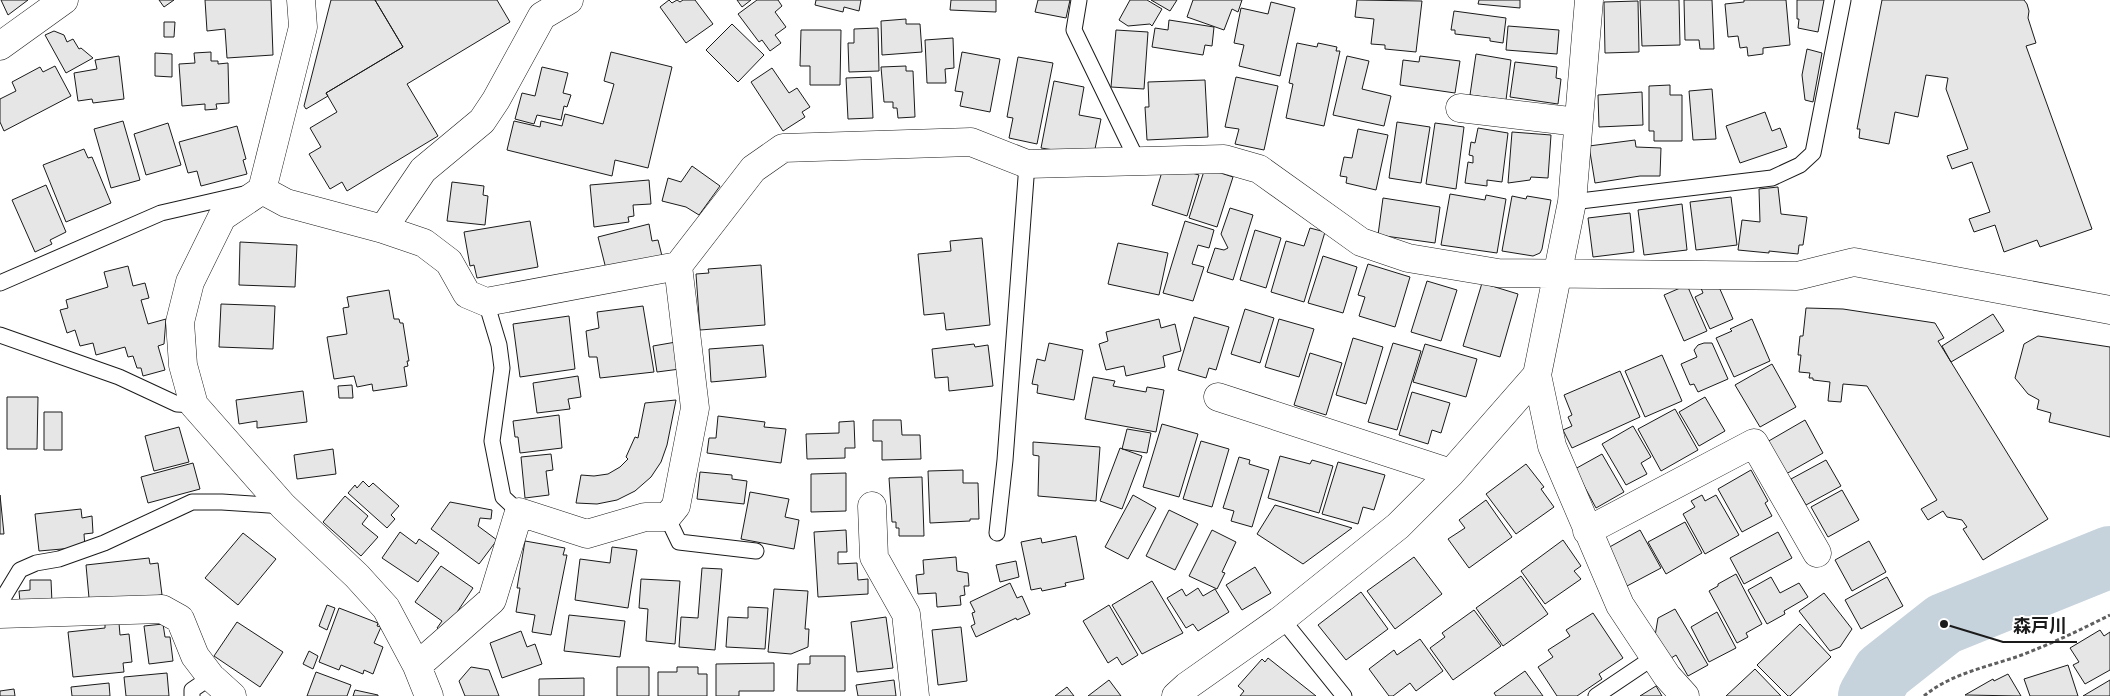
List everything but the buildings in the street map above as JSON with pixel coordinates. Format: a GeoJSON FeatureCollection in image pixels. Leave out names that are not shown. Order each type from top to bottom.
{"type":"FeatureCollection","features":[{"type":"Feature","properties":{"kind":"street"},"geometry":{"type":"LineString","coordinates":[[0,46],[64,0]]}},
{"type":"Feature","properties":{"kind":"street"},"geometry":{"type":"LineString","coordinates":[[301,0],[304,27],[262,190],[222,218],[190,282],[180,322],[183,365],[194,405],[283,506],[357,576],[386,608],[417,666],[429,696]]}},
{"type":"Feature","properties":{"kind":"street"},"geometry":{"type":"LineString","coordinates":[[383,229],[422,170],[482,121],[496,100],[542,16],[569,0]]}},
{"type":"Feature","properties":{"kind":"street"},"geometry":{"type":"LineString","coordinates":[[1589,0],[1572,202],[1537,375],[1552,446],[1620,605],[1667,676],[1685,696]]}},
{"type":"Feature","properties":{"kind":"street"},"geometry":{"type":"LineString","coordinates":[[1460,108],[1578,122]]}},
{"type":"Feature","properties":{"kind":"street"},"geometry":{"type":"LineString","coordinates":[[262,190],[286,203],[383,229],[424,243],[449,262],[467,294],[486,302],[678,266],[753,169],[782,148],[971,142],[1027,164],[1224,159],[1259,169],[1361,242],[1408,258],[1498,273],[1796,276],[1854,262],[2110,310]]}},
{"type":"Feature","properties":{"kind":"street"},"geometry":{"type":"LineString","coordinates":[[417,666],[492,600],[519,512],[587,534],[645,517],[667,518],[676,506],[695,408],[678,266]]}},
{"type":"Feature","properties":{"kind":"street"},"geometry":{"type":"LineString","coordinates":[[1176,696],[1187,686],[1282,619],[1398,526],[1451,473],[1537,375]]}},
{"type":"Feature","properties":{"kind":"street"},"geometry":{"type":"LineString","coordinates":[[1218,397],[1451,473]]}},
{"type":"Feature","properties":{"kind":"street"},"geometry":{"type":"LineString","coordinates":[[1587,531],[1754,444],[1817,553]]}},
{"type":"Feature","properties":{"kind":"street"},"geometry":{"type":"LineString","coordinates":[[872,506],[874,557],[906,614],[915,696]]}},
{"type":"Feature","properties":{"kind":"street"},"geometry":{"type":"LineString","coordinates":[[0,614],[162,609],[180,619],[195,656],[211,677],[232,696]]}},
{"type":"Feature","properties":{"kind":"lane"},"geometry":{"type":"LineString","coordinates":[[1079,0],[1074,30],[1137,160]]}},
{"type":"Feature","properties":{"kind":"lane"},"geometry":{"type":"LineString","coordinates":[[1572,202],[1772,178],[1800,165],[1813,153],[1843,0]]}},
{"type":"Feature","properties":{"kind":"lane"},"geometry":{"type":"LineString","coordinates":[[997,533],[1006,460],[1027,164]]}},
{"type":"Feature","properties":{"kind":"lane"},"geometry":{"type":"LineString","coordinates":[[0,283],[161,213],[262,190]]}},
{"type":"Feature","properties":{"kind":"lane"},"geometry":{"type":"LineString","coordinates":[[486,302],[499,345],[502,368],[492,440],[503,497],[519,512]]}},
{"type":"Feature","properties":{"kind":"lane"},"geometry":{"type":"LineString","coordinates":[[0,335],[119,377],[177,404],[194,405]]}},
{"type":"Feature","properties":{"kind":"lane"},"geometry":{"type":"LineString","coordinates":[[0,604],[20,570],[104,543],[192,502],[283,506]]}},
{"type":"Feature","properties":{"kind":"lane"},"geometry":{"type":"LineString","coordinates":[[667,518],[679,542],[756,551]]}},
{"type":"Feature","properties":{"kind":"lane"},"geometry":{"type":"LineString","coordinates":[[1282,619],[1344,696]]}},
{"type":"Feature","properties":{"kind":"lane"},"geometry":{"type":"LineString","coordinates":[[1596,696],[1654,657]]}},
{"type":"Feature","properties":{"kind":"lane"},"geometry":{"type":"LineString","coordinates":[[192,696],[192,690],[211,677]]}},
{"type":"Feature","properties":{"kind":"path"},"geometry":{"type":"LineString","coordinates":[[1924,696],[1943,683],[2062,639],[2110,614]]}},
{"type":"Feature","properties":{"kind":"waterway"},"geometry":{"type":"LineString","coordinates":[[1869,696],[1883,672],[1944,624],[2110,557]]}},
{"type":"Feature","properties":{"kind":"place","name":"森戸川"},"geometry":{"type":"Point","coordinates":[1944,624]}}]}
